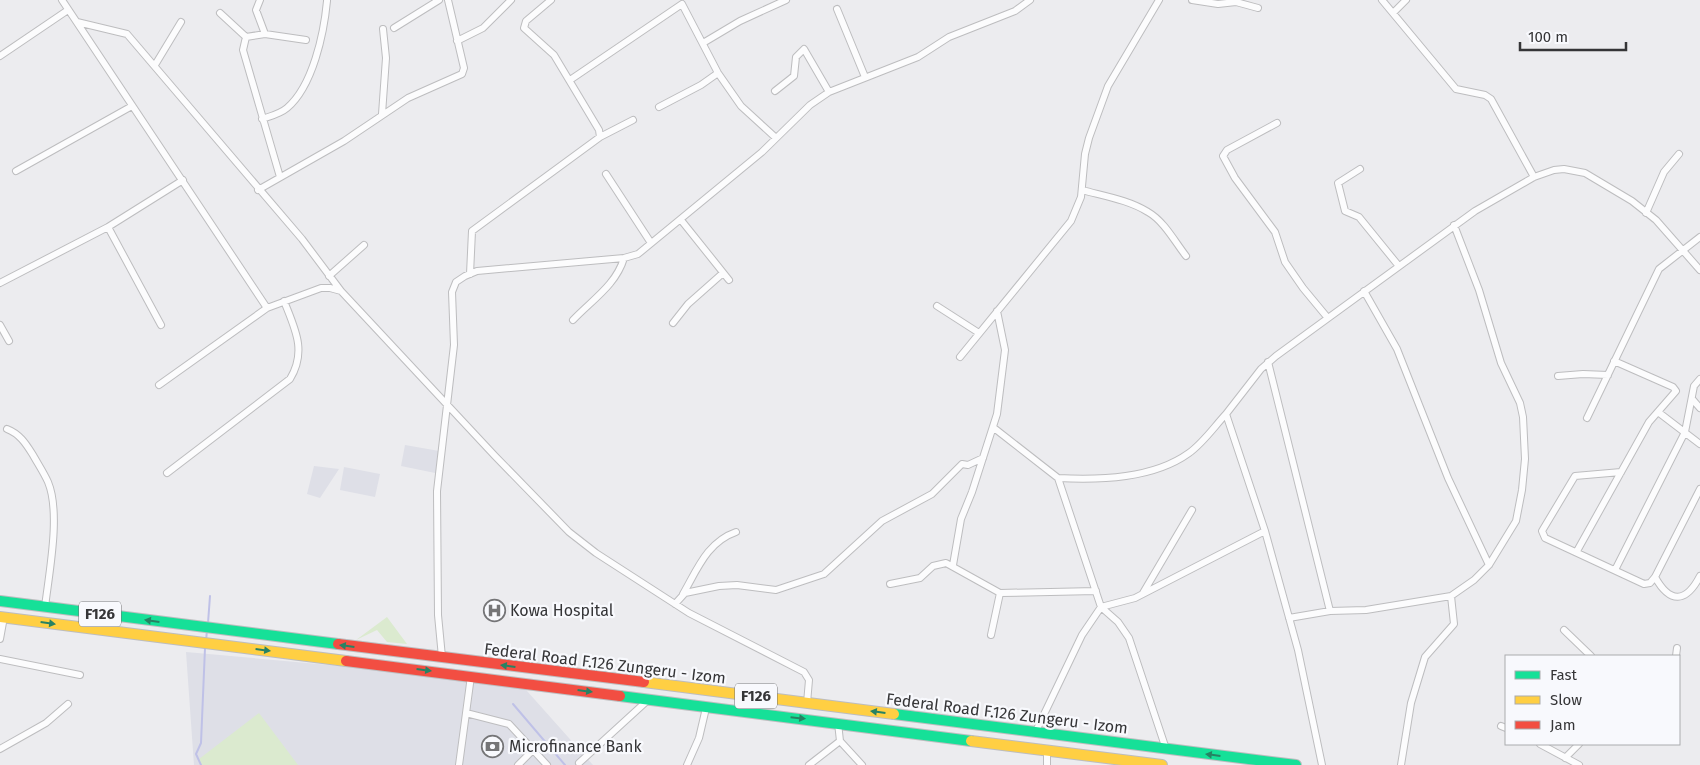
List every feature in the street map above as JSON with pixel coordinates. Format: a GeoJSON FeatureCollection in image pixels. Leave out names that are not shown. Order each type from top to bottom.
{"type":"FeatureCollection","features":[{"type":"Feature","properties":{"kind":"main road","name":"Federal Road F.126 Zungeru - Izom"},"geometry":{"type":"LineString","coordinates":[[0,601],[201,628],[1296,765]]}},
{"type":"Feature","properties":{"kind":"main road","name":"Federal Road F.126 Zungeru - Izom"},"geometry":{"type":"LineString","coordinates":[[2,617],[649,699],[706,708],[1047,749],[1142,764],[1162,765]]}},
{"type":"Feature","properties":{"kind":"main road"},"geometry":{"type":"LineString","coordinates":[[669,702],[672,686]]}},
{"type":"Feature","properties":{"kind":"street"},"geometry":{"type":"LineString","coordinates":[[62,0],[267,308]]}},
{"type":"Feature","properties":{"kind":"street"},"geometry":{"type":"LineString","coordinates":[[260,0],[256,10],[266,34]]}},
{"type":"Feature","properties":{"kind":"street"},"geometry":{"type":"LineString","coordinates":[[394,28],[439,0]]}},
{"type":"Feature","properties":{"kind":"street"},"geometry":{"type":"LineString","coordinates":[[258,190],[344,141],[408,98],[462,74],[464,68],[448,0]]}},
{"type":"Feature","properties":{"kind":"street"},"geometry":{"type":"LineString","coordinates":[[551,0],[526,21],[524,28],[554,55],[599,130],[600,137]]}},
{"type":"Feature","properties":{"kind":"street"},"geometry":{"type":"LineString","coordinates":[[703,44],[740,21],[786,0]]}},
{"type":"Feature","properties":{"kind":"street"},"geometry":{"type":"LineString","coordinates":[[442,658],[438,615],[437,491],[454,345],[452,292],[456,282],[470,274],[624,258],[638,254],[762,152],[810,105],[829,92],[918,57],[949,37],[994,22],[1015,12],[1030,0]]}},
{"type":"Feature","properties":{"kind":"street"},"geometry":{"type":"LineString","coordinates":[[960,357],[1070,221],[1078,207],[1082,190],[1085,154],[1108,86],[1159,0]]}},
{"type":"Feature","properties":{"kind":"street"},"geometry":{"type":"LineString","coordinates":[[1192,0],[1218,4],[1236,2],[1258,8]]}},
{"type":"Feature","properties":{"kind":"street"},"geometry":{"type":"LineString","coordinates":[[1382,0],[1456,90],[1485,95],[1491,100],[1534,177]]}},
{"type":"Feature","properties":{"kind":"street"},"geometry":{"type":"LineString","coordinates":[[1393,13],[1406,0]]}},
{"type":"Feature","properties":{"kind":"street"},"geometry":{"type":"LineString","coordinates":[[262,119],[288,107],[301,89],[319,51],[325,27],[327,1]]}},
{"type":"Feature","properties":{"kind":"street"},"geometry":{"type":"LineString","coordinates":[[457,41],[483,28],[508,1]]}},
{"type":"Feature","properties":{"kind":"street"},"geometry":{"type":"LineString","coordinates":[[570,80],[682,4],[718,73],[741,106],[776,138]]}},
{"type":"Feature","properties":{"kind":"street"},"geometry":{"type":"LineString","coordinates":[[837,9],[865,77]]}},
{"type":"Feature","properties":{"kind":"street"},"geometry":{"type":"LineString","coordinates":[[0,56],[68,10]]}},
{"type":"Feature","properties":{"kind":"street"},"geometry":{"type":"LineString","coordinates":[[220,13],[246,37]]}},
{"type":"Feature","properties":{"kind":"street"},"geometry":{"type":"LineString","coordinates":[[77,22],[125,33],[302,239],[340,291],[495,456],[570,532],[596,553],[676,604],[804,672],[809,680],[807,703]]}},
{"type":"Feature","properties":{"kind":"street"},"geometry":{"type":"LineString","coordinates":[[155,66],[182,22]]}},
{"type":"Feature","properties":{"kind":"street"},"geometry":{"type":"LineString","coordinates":[[382,114],[386,58],[383,29]]}},
{"type":"Feature","properties":{"kind":"street"},"geometry":{"type":"LineString","coordinates":[[246,37],[266,34],[306,40]]}},
{"type":"Feature","properties":{"kind":"street"},"geometry":{"type":"LineString","coordinates":[[246,37],[243,50],[280,177]]}},
{"type":"Feature","properties":{"kind":"street"},"geometry":{"type":"LineString","coordinates":[[775,91],[792,78],[796,57],[804,49],[829,92]]}},
{"type":"Feature","properties":{"kind":"street"},"geometry":{"type":"LineString","coordinates":[[659,107],[701,85],[718,73]]}},
{"type":"Feature","properties":{"kind":"street"},"geometry":{"type":"LineString","coordinates":[[16,171],[132,106]]}},
{"type":"Feature","properties":{"kind":"street"},"geometry":{"type":"LineString","coordinates":[[470,274],[472,232],[600,137],[633,120]]}},
{"type":"Feature","properties":{"kind":"street"},"geometry":{"type":"LineString","coordinates":[[1277,123],[1227,150],[1223,156],[1235,178],[1275,232],[1290,268],[1327,317]]}},
{"type":"Feature","properties":{"kind":"street"},"geometry":{"type":"LineString","coordinates":[[1646,212],[1664,172],[1679,154]]}},
{"type":"Feature","properties":{"kind":"street"},"geometry":{"type":"LineString","coordinates":[[1058,478],[1136,474],[1179,459],[1203,440],[1268,362],[1454,225],[1534,177],[1564,168],[1585,173],[1646,212],[1700,270]]}},
{"type":"Feature","properties":{"kind":"street"},"geometry":{"type":"LineString","coordinates":[[1360,169],[1338,183],[1345,211],[1360,217],[1398,266]]}},
{"type":"Feature","properties":{"kind":"street"},"geometry":{"type":"LineString","coordinates":[[606,174],[651,243]]}},
{"type":"Feature","properties":{"kind":"street"},"geometry":{"type":"LineString","coordinates":[[0,283],[108,227],[183,180]]}},
{"type":"Feature","properties":{"kind":"street"},"geometry":{"type":"LineString","coordinates":[[1082,190],[1125,201],[1148,212],[1163,225],[1186,256]]}},
{"type":"Feature","properties":{"kind":"street"},"geometry":{"type":"LineString","coordinates":[[681,220],[729,280]]}},
{"type":"Feature","properties":{"kind":"street"},"geometry":{"type":"LineString","coordinates":[[1289,618],[1330,611],[1366,610],[1450,596],[1474,580],[1489,565],[1516,521],[1525,459],[1523,417],[1520,403],[1495,345],[1479,290],[1454,225]]}},
{"type":"Feature","properties":{"kind":"street"},"geometry":{"type":"LineString","coordinates":[[108,227],[161,325]]}},
{"type":"Feature","properties":{"kind":"street"},"geometry":{"type":"LineString","coordinates":[[1587,418],[1656,273],[1662,265],[1700,237]]}},
{"type":"Feature","properties":{"kind":"street"},"geometry":{"type":"LineString","coordinates":[[329,276],[364,245]]}},
{"type":"Feature","properties":{"kind":"street"},"geometry":{"type":"LineString","coordinates":[[573,320],[610,284],[620,270],[624,258]]}},
{"type":"Feature","properties":{"kind":"street"},"geometry":{"type":"LineString","coordinates":[[673,323],[688,304],[723,272]]}},
{"type":"Feature","properties":{"kind":"street"},"geometry":{"type":"LineString","coordinates":[[159,385],[267,308],[322,288],[340,291]]}},
{"type":"Feature","properties":{"kind":"street"},"geometry":{"type":"LineString","coordinates":[[1364,290],[1377,309],[1397,349],[1448,478],[1489,565]]}},
{"type":"Feature","properties":{"kind":"street"},"geometry":{"type":"LineString","coordinates":[[167,473],[290,379],[298,361],[299,339],[284,301]]}},
{"type":"Feature","properties":{"kind":"street"},"geometry":{"type":"LineString","coordinates":[[937,306],[979,333]]}},
{"type":"Feature","properties":{"kind":"street"},"geometry":{"type":"LineString","coordinates":[[953,565],[961,519],[994,428],[1004,371],[1005,350],[997,311]]}},
{"type":"Feature","properties":{"kind":"street"},"geometry":{"type":"LineString","coordinates":[[0,325],[9,341]]}},
{"type":"Feature","properties":{"kind":"street"},"geometry":{"type":"LineString","coordinates":[[1577,551],[1649,422],[1675,393],[1675,389],[1614,361]]}},
{"type":"Feature","properties":{"kind":"street"},"geometry":{"type":"LineString","coordinates":[[1268,362],[1330,611]]}},
{"type":"Feature","properties":{"kind":"street"},"geometry":{"type":"LineString","coordinates":[[1558,376],[1608,375]]}},
{"type":"Feature","properties":{"kind":"street"},"geometry":{"type":"LineString","coordinates":[[1615,570],[1685,432],[1693,400],[1694,386],[1700,379]]}},
{"type":"Feature","properties":{"kind":"street"},"geometry":{"type":"LineString","coordinates":[[1693,400],[1700,408]]}},
{"type":"Feature","properties":{"kind":"street"},"geometry":{"type":"LineString","coordinates":[[1658,412],[1700,444]]}},
{"type":"Feature","properties":{"kind":"street"},"geometry":{"type":"LineString","coordinates":[[1226,414],[1265,531],[1289,618],[1322,765]]}},
{"type":"Feature","properties":{"kind":"street"},"geometry":{"type":"LineString","coordinates":[[994,428],[1058,478],[1101,607],[1118,622],[1130,638],[1166,749]]}},
{"type":"Feature","properties":{"kind":"street"},"geometry":{"type":"LineString","coordinates":[[7,429],[14,432],[26,445],[48,481],[51,492],[54,518],[46,607]]}},
{"type":"Feature","properties":{"kind":"street"},"geometry":{"type":"LineString","coordinates":[[683,594],[729,585],[776,590],[824,574],[882,521],[935,491],[960,466],[968,465],[983,458]]}},
{"type":"Feature","properties":{"kind":"street"},"geometry":{"type":"LineString","coordinates":[[1621,472],[1574,476],[1543,528],[1545,538],[1647,584],[1655,577],[1700,489]]}},
{"type":"Feature","properties":{"kind":"street"},"geometry":{"type":"LineString","coordinates":[[1142,594],[1192,510]]}},
{"type":"Feature","properties":{"kind":"street"},"geometry":{"type":"LineString","coordinates":[[1036,731],[1082,635],[1101,607],[1142,594],[1265,531]]}},
{"type":"Feature","properties":{"kind":"street"},"geometry":{"type":"LineString","coordinates":[[676,604],[709,549],[726,536],[736,532]]}},
{"type":"Feature","properties":{"kind":"street"},"geometry":{"type":"LineString","coordinates":[[890,584],[920,578],[933,566],[946,563],[953,565],[1000,593],[1096,591]]}},
{"type":"Feature","properties":{"kind":"street"},"geometry":{"type":"LineString","coordinates":[[1655,577],[1669,595],[1677,597],[1698,587],[1700,576]]}},
{"type":"Feature","properties":{"kind":"street"},"geometry":{"type":"LineString","coordinates":[[990,636],[1000,593]]}},
{"type":"Feature","properties":{"kind":"street"},"geometry":{"type":"LineString","coordinates":[[1401,765],[1411,704],[1425,657],[1454,624],[1450,596]]}},
{"type":"Feature","properties":{"kind":"street"},"geometry":{"type":"LineString","coordinates":[[0,639],[2,617]]}},
{"type":"Feature","properties":{"kind":"street"},"geometry":{"type":"LineString","coordinates":[[1564,630],[1590,655]]}},
{"type":"Feature","properties":{"kind":"street"},"geometry":{"type":"LineString","coordinates":[[1676,655],[1677,648]]}},
{"type":"Feature","properties":{"kind":"street"},"geometry":{"type":"LineString","coordinates":[[0,659],[80,675]]}},
{"type":"Feature","properties":{"kind":"street"},"geometry":{"type":"LineString","coordinates":[[459,765],[471,676]]}},
{"type":"Feature","properties":{"kind":"street"},"geometry":{"type":"LineString","coordinates":[[579,763],[619,724],[649,699]]}},
{"type":"Feature","properties":{"kind":"street"},"geometry":{"type":"LineString","coordinates":[[0,749],[46,723],[68,704]]}},
{"type":"Feature","properties":{"kind":"street"},"geometry":{"type":"LineString","coordinates":[[686,765],[700,738],[706,708]]}},
{"type":"Feature","properties":{"kind":"street"},"geometry":{"type":"LineString","coordinates":[[466,713],[509,724],[547,765]]}},
{"type":"Feature","properties":{"kind":"street"},"geometry":{"type":"LineString","coordinates":[[838,723],[840,741],[862,765]]}},
{"type":"Feature","properties":{"kind":"street"},"geometry":{"type":"LineString","coordinates":[[809,765],[840,741]]}},
{"type":"Feature","properties":{"kind":"street"},"geometry":{"type":"LineString","coordinates":[[1542,745],[1579,765]]}},
{"type":"Feature","properties":{"kind":"street"},"geometry":{"type":"LineString","coordinates":[[1565,758],[1578,745]]}},
{"type":"Feature","properties":{"kind":"street"},"geometry":{"type":"LineString","coordinates":[[518,765],[534,749]]}},
{"type":"Feature","properties":{"kind":"street"},"geometry":{"type":"LineString","coordinates":[[1047,749],[1047,765]]}},
{"type":"Feature","properties":{"kind":"shaded area"},"geometry":{"type":"Polygon","coordinates":[[[405,445],[445,452],[440,474],[401,466],[405,445]]]}},
{"type":"Feature","properties":{"kind":"shaded area"},"geometry":{"type":"Polygon","coordinates":[[[314,466],[339,469],[320,498],[307,494],[314,466]]]}},
{"type":"Feature","properties":{"kind":"shaded area"},"geometry":{"type":"Polygon","coordinates":[[[344,467],[380,474],[375,497],[340,490],[344,467]]]}},
{"type":"Feature","properties":{"kind":"shaded area"},"geometry":{"type":"Polygon","coordinates":[[[186,652],[519,682],[593,765],[194,765],[186,652]]]}},
{"type":"Feature","properties":{"kind":"green space"},"geometry":{"type":"Polygon","coordinates":[[[387,617],[407,644],[387,642],[377,630],[356,640],[387,617]]]}},
{"type":"Feature","properties":{"kind":"green space"},"geometry":{"type":"Polygon","coordinates":[[[259,713],[298,765],[200,765],[199,759],[259,713]]]}},
{"type":"Feature","properties":{"kind":"waterway"},"geometry":{"type":"LineString","coordinates":[[208,623],[210,596]]}},
{"type":"Feature","properties":{"kind":"waterway"},"geometry":{"type":"LineString","coordinates":[[206,641],[207,630]]}},
{"type":"Feature","properties":{"kind":"waterway"},"geometry":{"type":"LineString","coordinates":[[201,765],[196,754],[201,743],[205,648]]}},
{"type":"Feature","properties":{"kind":"waterway"},"geometry":{"type":"LineString","coordinates":[[513,704],[565,765]]}},
{"type":"Feature","properties":{"kind":"traffic: fast"},"geometry":{"type":"LineString","coordinates":[[0,601],[338,644]]}},
{"type":"Feature","properties":{"kind":"traffic: fast"},"geometry":{"type":"LineString","coordinates":[[620,696],[971,741]]}},
{"type":"Feature","properties":{"kind":"traffic: fast"},"geometry":{"type":"LineString","coordinates":[[894,714],[1296,765]]}},
{"type":"Feature","properties":{"kind":"traffic: slow"},"geometry":{"type":"LineString","coordinates":[[0,617],[346,661]]}},
{"type":"Feature","properties":{"kind":"traffic: slow"},"geometry":{"type":"LineString","coordinates":[[644,682],[894,714]]}},
{"type":"Feature","properties":{"kind":"traffic: slow"},"geometry":{"type":"LineString","coordinates":[[971,741],[1162,765]]}},
{"type":"Feature","properties":{"kind":"traffic: jam"},"geometry":{"type":"LineString","coordinates":[[338,644],[644,682]]}},
{"type":"Feature","properties":{"kind":"traffic: jam"},"geometry":{"type":"LineString","coordinates":[[346,661],[620,696]]}},
{"type":"Feature","properties":{"kind":"place","name":"Kowa Hospital"},"geometry":{"type":"Point","coordinates":[494,610]}},
{"type":"Feature","properties":{"kind":"place","name":"Microfinance Bank"},"geometry":{"type":"Point","coordinates":[493,746]}}]}
